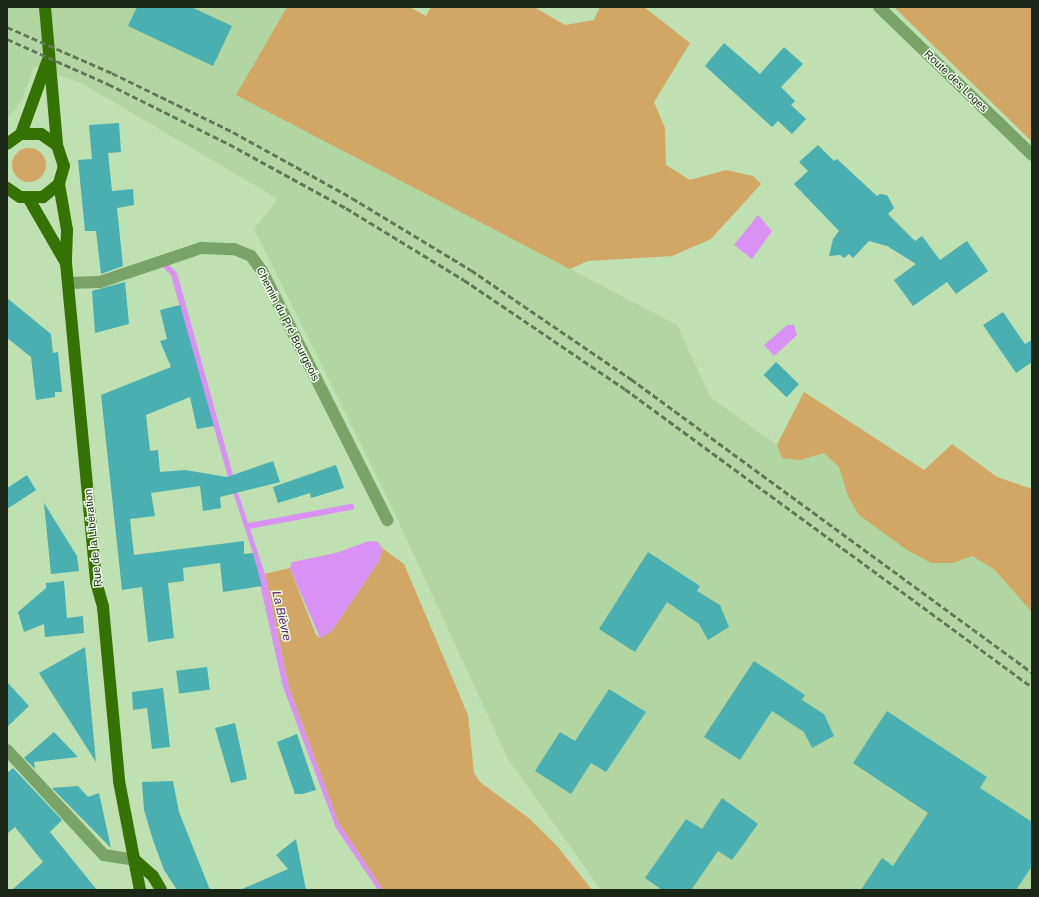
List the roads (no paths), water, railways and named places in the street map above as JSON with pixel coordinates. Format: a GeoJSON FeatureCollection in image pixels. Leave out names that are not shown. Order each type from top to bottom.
{"type":"FeatureCollection","features":[{"type":"Feature","properties":{"kind":"main road"},"geometry":{"type":"LineString","coordinates":[[7,188],[20,197],[29,199],[43,197],[59,184],[64,166],[57,145],[48,57],[45,7]]}},
{"type":"Feature","properties":{"kind":"main road"},"geometry":{"type":"LineString","coordinates":[[7,144],[21,134],[48,57]]}},
{"type":"Feature","properties":{"kind":"main road"},"geometry":{"type":"LineString","coordinates":[[21,134],[41,134],[57,145]]}},
{"type":"Feature","properties":{"kind":"main road","name":"Rue de la Libération"},"geometry":{"type":"LineString","coordinates":[[59,184],[67,230],[66,263],[96,582],[103,607],[119,781],[140,890]]}},
{"type":"Feature","properties":{"kind":"main road","name":"Rue de la Libération"},"geometry":{"type":"LineString","coordinates":[[29,199],[66,263]]}},
{"type":"Feature","properties":{"kind":"main road"},"geometry":{"type":"LineString","coordinates":[[135,860],[153,876],[161,890]]}},
{"type":"Feature","properties":{"kind":"street","name":"Route des Loges"},"geometry":{"type":"LineString","coordinates":[[879,7],[1032,155]]}},
{"type":"Feature","properties":{"kind":"street","name":"Chemin du Pré Bourgeois"},"geometry":{"type":"LineString","coordinates":[[69,283],[100,282],[201,248],[234,250],[251,256],[262,271],[387,520]]}},
{"type":"Feature","properties":{"kind":"street"},"geometry":{"type":"LineString","coordinates":[[7,750],[104,855],[135,860]]}},
{"type":"Feature","properties":{"kind":"waterway"},"geometry":{"type":"LineString","coordinates":[[249,526],[351,507]]}},
{"type":"Feature","properties":{"kind":"railway"},"geometry":{"type":"LineString","coordinates":[[7,27],[112,73],[233,132],[352,198],[471,270],[631,379],[1032,673]]}},
{"type":"Feature","properties":{"kind":"railway"},"geometry":{"type":"LineString","coordinates":[[7,39],[108,84],[229,144],[346,208],[464,280],[625,389],[1032,687]]}},
{"type":"Feature","properties":{"kind":"water label","name":"La Bièvre"},"geometry":{"type":"Point","coordinates":[281,616]}}]}
